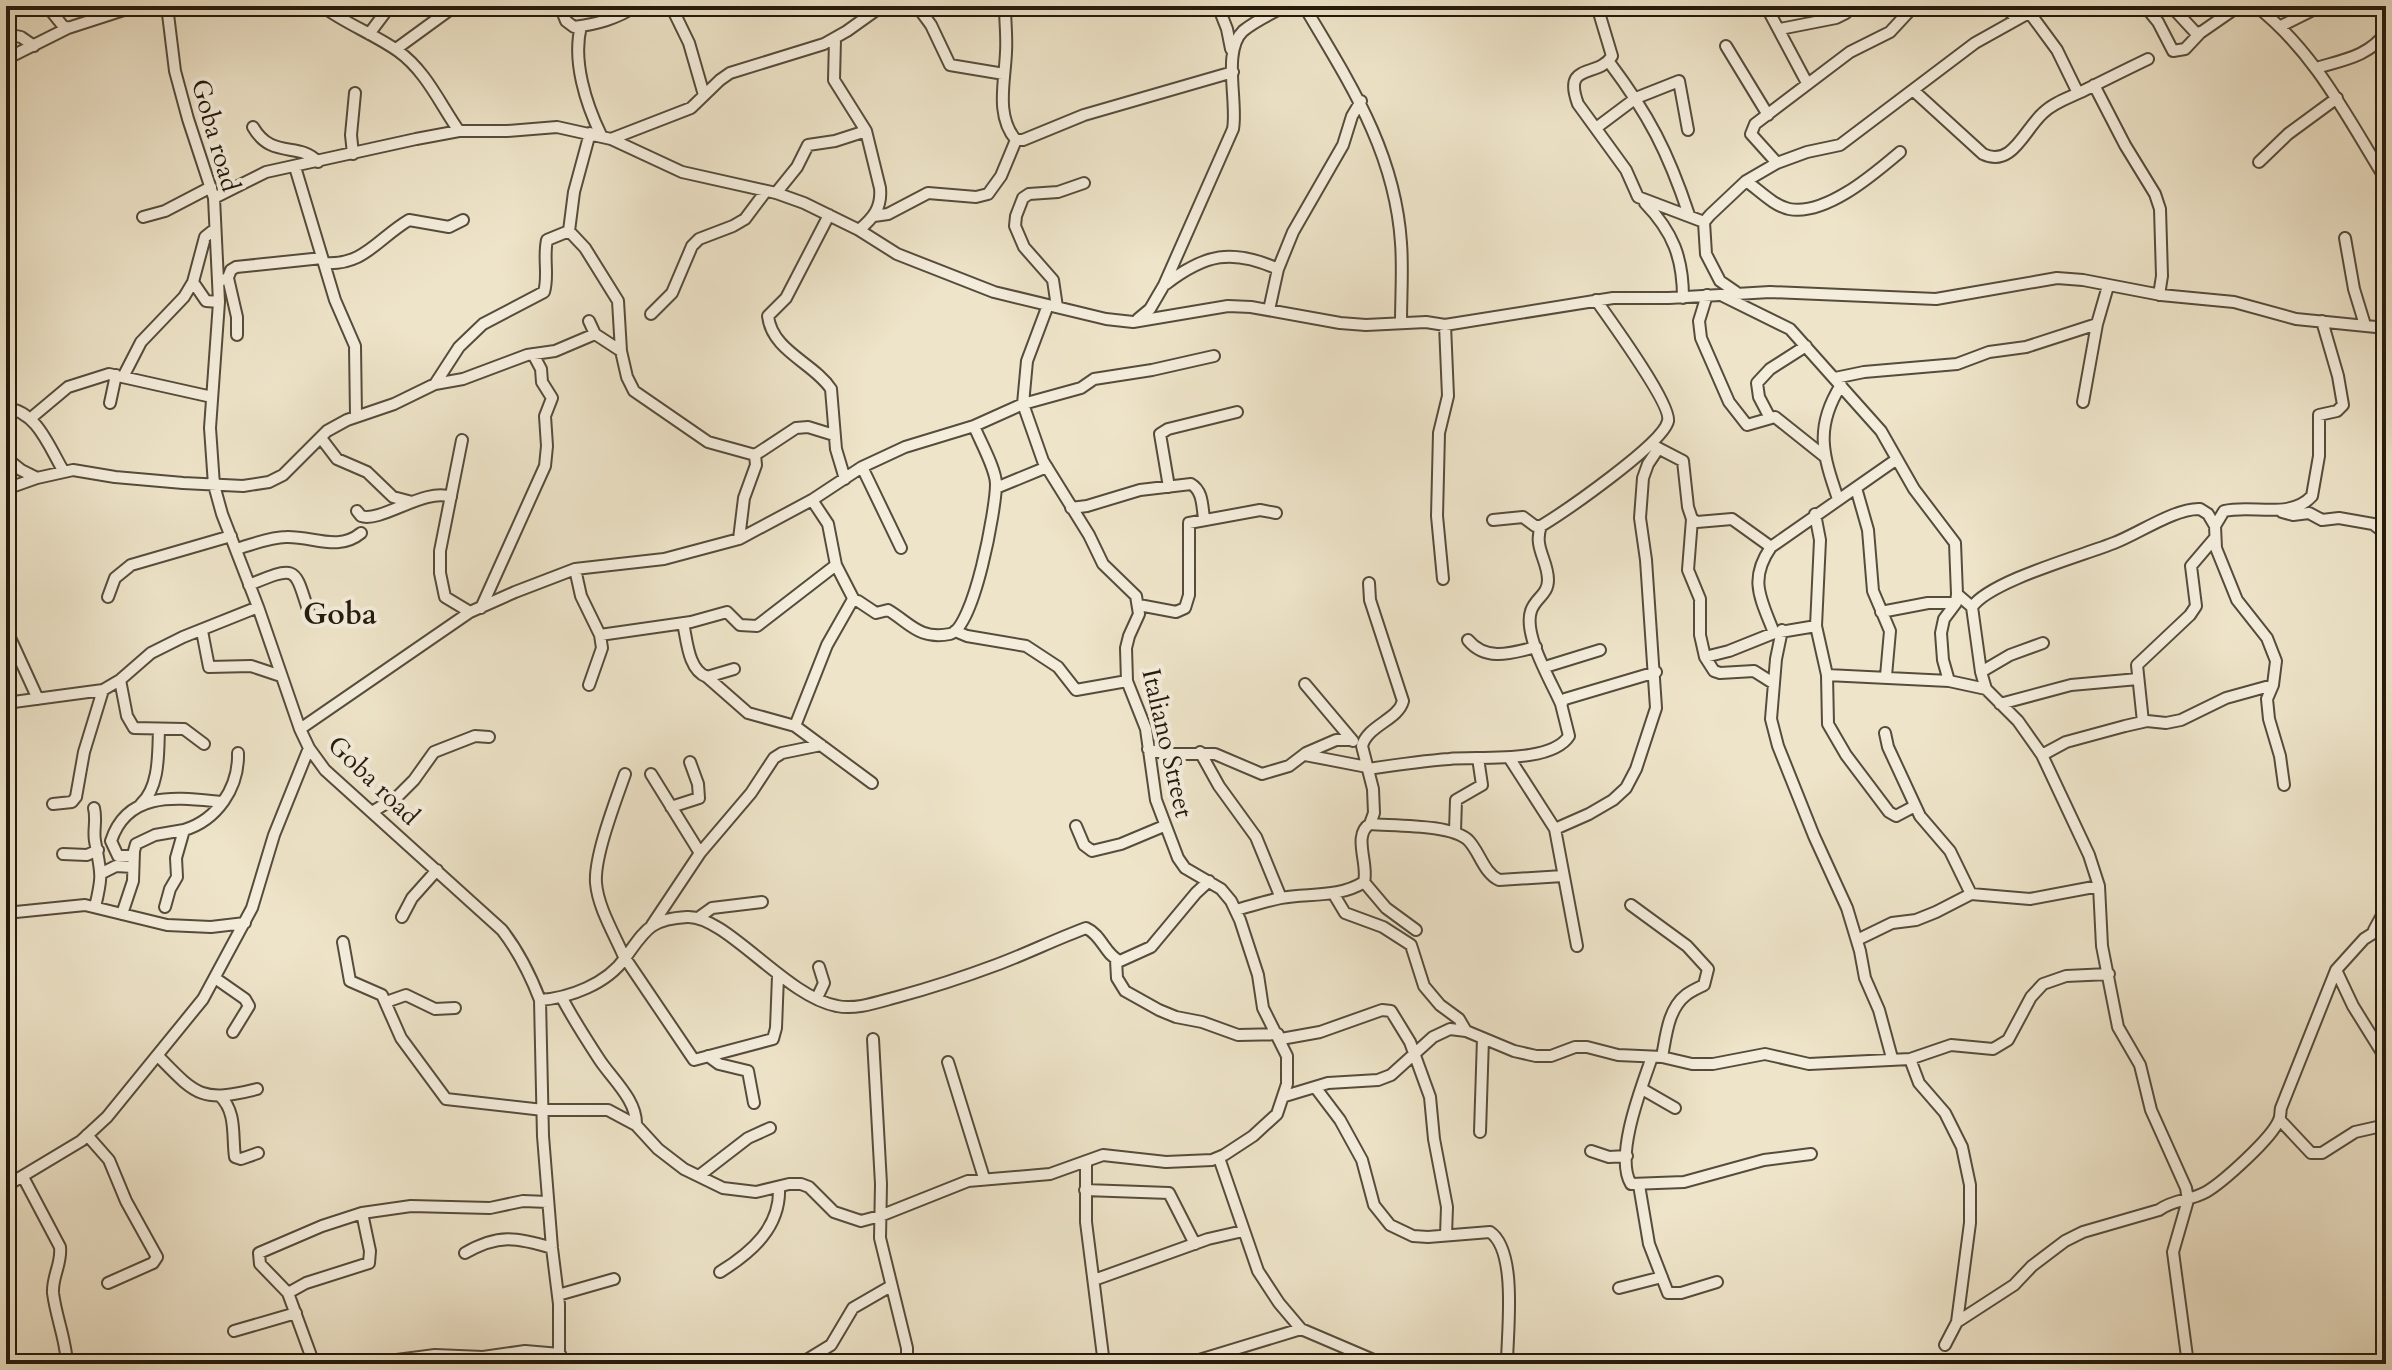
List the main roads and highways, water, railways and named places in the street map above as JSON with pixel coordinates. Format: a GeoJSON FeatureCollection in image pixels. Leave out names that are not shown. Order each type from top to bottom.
{"type":"FeatureCollection","features":[{"type":"Feature","properties":{"kind":"district","name":"Goba"},"geometry":{"type":"Point","coordinates":[340,614]}}]}
